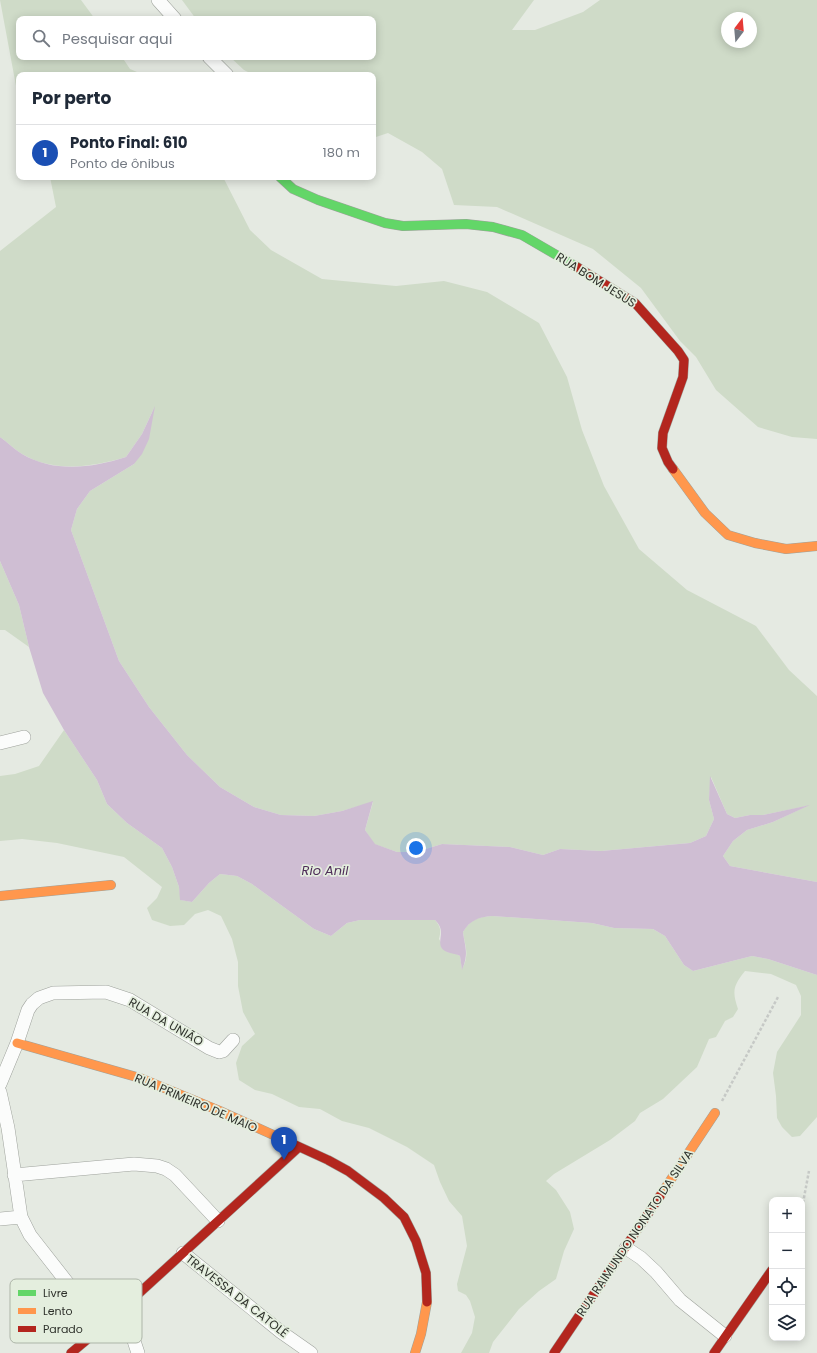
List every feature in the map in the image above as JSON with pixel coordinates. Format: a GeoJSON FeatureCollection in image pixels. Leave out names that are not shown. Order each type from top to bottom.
{"type":"FeatureCollection","features":[{"type":"Feature","properties":{"kind":"street"},"geometry":{"type":"LineString","coordinates":[[158,0],[172,16]]}},
{"type":"Feature","properties":{"kind":"street"},"geometry":{"type":"LineString","coordinates":[[212,60],[224,72]]}},
{"type":"Feature","properties":{"kind":"street","name":"RUA BOM JESUS"},"geometry":{"type":"LineString","coordinates":[[283,180],[293,189],[385,223],[403,226],[466,224],[493,227],[522,235],[635,303],[678,350],[684,360],[683,377],[663,433],[662,448],[668,462],[687,488],[705,512],[728,534],[755,543],[786,549],[817,546]]}},
{"type":"Feature","properties":{"kind":"street"},"geometry":{"type":"LineString","coordinates":[[0,743],[24,737]]}},
{"type":"Feature","properties":{"kind":"street"},"geometry":{"type":"LineString","coordinates":[[0,896],[111,884]]}},
{"type":"Feature","properties":{"kind":"street","name":"RUA DA UNIÃO"},"geometry":{"type":"LineString","coordinates":[[17,1043],[28,1010],[39,998],[53,993],[106,992],[130,1000],[216,1051],[222,1051],[233,1040]]}},
{"type":"Feature","properties":{"kind":"street"},"geometry":{"type":"LineString","coordinates":[[0,1084],[4,1061],[17,1043]]}},
{"type":"Feature","properties":{"kind":"street","name":"RUA PRIMEIRO DE MAIO"},"geometry":{"type":"LineString","coordinates":[[17,1043],[140,1078],[220,1111],[348,1171],[384,1198],[404,1217],[416,1241],[426,1273],[427,1302],[421,1334],[415,1353]]}},
{"type":"Feature","properties":{"kind":"street"},"geometry":{"type":"LineString","coordinates":[[0,1092],[8,1128],[21,1217],[30,1235],[64,1279]]}},
{"type":"Feature","properties":{"kind":"street","name":"RUA RAIMUNDO NONATO DA SILVA"},"geometry":{"type":"LineString","coordinates":[[554,1353],[626,1248],[715,1113]]}},
{"type":"Feature","properties":{"kind":"street"},"geometry":{"type":"LineString","coordinates":[[142,1290],[299,1147]]}},
{"type":"Feature","properties":{"kind":"street"},"geometry":{"type":"LineString","coordinates":[[14,1175],[134,1164],[157,1166],[166,1169],[175,1175],[218,1221]]}},
{"type":"Feature","properties":{"kind":"street"},"geometry":{"type":"LineString","coordinates":[[0,1219],[21,1217]]}},
{"type":"Feature","properties":{"kind":"street"},"geometry":{"type":"LineString","coordinates":[[626,1248],[641,1258],[656,1272],[680,1300],[725,1336]]}},
{"type":"Feature","properties":{"kind":"street","name":"TRAVESSA DA CATOLÉ"},"geometry":{"type":"LineString","coordinates":[[183,1253],[281,1332],[311,1353]]}},
{"type":"Feature","properties":{"kind":"street"},"geometry":{"type":"LineString","coordinates":[[714,1353],[769,1274]]}},
{"type":"Feature","properties":{"kind":"street"},"geometry":{"type":"LineString","coordinates":[[71,1353],[83,1343]]}},
{"type":"Feature","properties":{"kind":"street"},"geometry":{"type":"LineString","coordinates":[[135,1343],[138,1353]]}},
{"type":"Feature","properties":{"kind":"path"},"geometry":{"type":"LineString","coordinates":[[715,1113],[778,997]]}},
{"type":"Feature","properties":{"kind":"path"},"geometry":{"type":"LineString","coordinates":[[804,1197],[809,1171]]}},
{"type":"Feature","properties":{"kind":"green space"},"geometry":{"type":"Polygon","coordinates":[[[0,0],[81,0],[93,16],[16,16],[16,60],[124,60],[130,69],[137,72],[16,72],[16,86],[0,0]]]}},
{"type":"Feature","properties":{"kind":"green space"},"geometry":{"type":"Polygon","coordinates":[[[182,0],[534,0],[512,30],[535,30],[583,12],[600,0],[817,0],[817,439],[792,437],[758,427],[716,390],[696,357],[680,341],[641,288],[593,249],[497,207],[454,205],[442,169],[422,152],[388,133],[376,137],[376,72],[248,72],[233,60],[376,60],[376,16],[194,16],[182,0]]]}},
{"type":"Feature","properties":{"kind":"green space"},"geometry":{"type":"Polygon","coordinates":[[[51,180],[225,180],[250,230],[271,250],[322,279],[396,286],[444,281],[487,292],[539,323],[567,377],[582,430],[604,486],[639,549],[687,590],[756,626],[789,670],[817,696],[817,882],[730,866],[723,856],[733,841],[747,830],[773,822],[807,806],[763,815],[750,815],[735,818],[727,814],[711,777],[709,800],[714,819],[706,836],[690,843],[601,851],[560,849],[543,855],[510,847],[442,844],[416,852],[397,852],[374,844],[365,830],[373,802],[342,811],[314,816],[281,815],[254,807],[220,787],[187,755],[149,707],[119,661],[71,530],[77,509],[90,491],[134,464],[154,408],[142,434],[126,457],[113,461],[73,466],[47,464],[22,454],[0,437],[0,251],[56,207],[51,180]]]}},
{"type":"Feature","properties":{"kind":"green space"},"geometry":{"type":"Polygon","coordinates":[[[0,561],[19,605],[29,647],[5,630],[0,630],[0,561]]]}},
{"type":"Feature","properties":{"kind":"green space"},"geometry":{"type":"Polygon","coordinates":[[[64,730],[97,780],[107,804],[127,823],[162,848],[172,867],[179,887],[181,900],[192,902],[209,883],[220,874],[237,876],[252,884],[314,929],[331,936],[347,923],[360,920],[435,920],[440,929],[439,939],[447,952],[455,953],[460,956],[462,969],[466,959],[466,946],[463,932],[472,921],[483,917],[492,916],[592,923],[614,928],[653,929],[665,936],[684,965],[693,971],[752,956],[768,959],[817,975],[817,1117],[800,1136],[792,1137],[782,1127],[777,1118],[773,1073],[777,1052],[801,1015],[801,996],[796,985],[771,974],[745,971],[736,985],[734,993],[738,1009],[733,1017],[725,1021],[716,1037],[709,1039],[697,1067],[663,1099],[640,1113],[635,1121],[610,1140],[554,1174],[546,1181],[556,1190],[570,1212],[574,1229],[564,1251],[556,1279],[539,1291],[519,1309],[493,1342],[489,1353],[461,1353],[472,1333],[475,1317],[470,1301],[466,1295],[458,1291],[457,1284],[467,1246],[462,1216],[449,1201],[434,1165],[407,1147],[369,1128],[342,1121],[320,1109],[299,1107],[272,1094],[255,1090],[239,1080],[236,1063],[242,1046],[255,1034],[243,1012],[238,986],[238,962],[232,939],[221,916],[208,910],[195,914],[184,925],[170,926],[152,920],[147,908],[157,898],[162,887],[124,857],[57,843],[22,839],[0,841],[0,776],[15,774],[39,766],[64,730]]]}},
{"type":"Feature","properties":{"kind":"water","name":"Rio Anil"},"geometry":{"type":"Polygon","coordinates":[[[155,406],[149,439],[142,454],[134,464],[90,491],[77,509],[71,530],[119,661],[149,707],[187,755],[220,787],[254,807],[281,815],[314,816],[342,811],[373,801],[365,830],[375,844],[397,852],[416,852],[442,844],[510,847],[543,855],[560,849],[601,851],[690,843],[706,836],[714,819],[709,800],[710,776],[727,814],[735,818],[750,815],[763,815],[810,805],[773,822],[747,830],[733,841],[723,856],[730,866],[817,882],[817,975],[768,959],[752,956],[693,971],[684,965],[665,936],[653,929],[614,928],[592,923],[492,916],[475,920],[463,932],[466,955],[462,970],[460,956],[447,952],[442,948],[440,944],[440,928],[435,920],[360,920],[347,923],[331,936],[314,929],[252,884],[237,876],[220,874],[209,883],[192,902],[180,900],[179,887],[172,867],[162,848],[127,823],[107,804],[97,780],[64,730],[43,693],[29,647],[19,605],[0,561],[0,437],[22,454],[47,464],[73,467],[100,464],[126,457],[142,434],[155,406]]]}},
{"type":"Feature","properties":{"kind":"traffic: fast"},"geometry":{"type":"LineString","coordinates":[[283,180],[293,189],[318,200],[385,223],[403,226],[466,224],[493,227],[522,235],[577,267]]}},
{"type":"Feature","properties":{"kind":"traffic: slow"},"geometry":{"type":"LineString","coordinates":[[673,469],[705,513],[728,535],[755,543],[786,549],[817,546]]}},
{"type":"Feature","properties":{"kind":"traffic: slow"},"geometry":{"type":"LineString","coordinates":[[0,896],[111,885]]}},
{"type":"Feature","properties":{"kind":"traffic: slow"},"geometry":{"type":"LineString","coordinates":[[17,1043],[140,1078],[280,1138]]}},
{"type":"Feature","properties":{"kind":"traffic: slow"},"geometry":{"type":"LineString","coordinates":[[660,1196],[715,1113]]}},
{"type":"Feature","properties":{"kind":"traffic: slow"},"geometry":{"type":"LineString","coordinates":[[415,1353],[421,1334],[427,1302]]}},
{"type":"Feature","properties":{"kind":"traffic: jam"},"geometry":{"type":"LineString","coordinates":[[577,267],[635,303],[678,351],[684,360],[683,377],[663,433],[662,448],[673,469]]}},
{"type":"Feature","properties":{"kind":"traffic: jam"},"geometry":{"type":"LineString","coordinates":[[280,1138],[348,1171],[384,1198],[404,1217],[416,1241],[426,1273],[427,1302]]}},
{"type":"Feature","properties":{"kind":"traffic: jam"},"geometry":{"type":"LineString","coordinates":[[142,1290],[299,1147]]}},
{"type":"Feature","properties":{"kind":"traffic: jam"},"geometry":{"type":"LineString","coordinates":[[554,1353],[660,1196]]}},
{"type":"Feature","properties":{"kind":"traffic: jam"},"geometry":{"type":"LineString","coordinates":[[714,1353],[769,1274]]}},
{"type":"Feature","properties":{"kind":"traffic: jam"},"geometry":{"type":"LineString","coordinates":[[71,1353],[83,1343]]}},
{"type":"Feature","properties":{"kind":"place","name":"Ponto Final: 610"},"geometry":{"type":"Point","coordinates":[284,1160]}}]}
